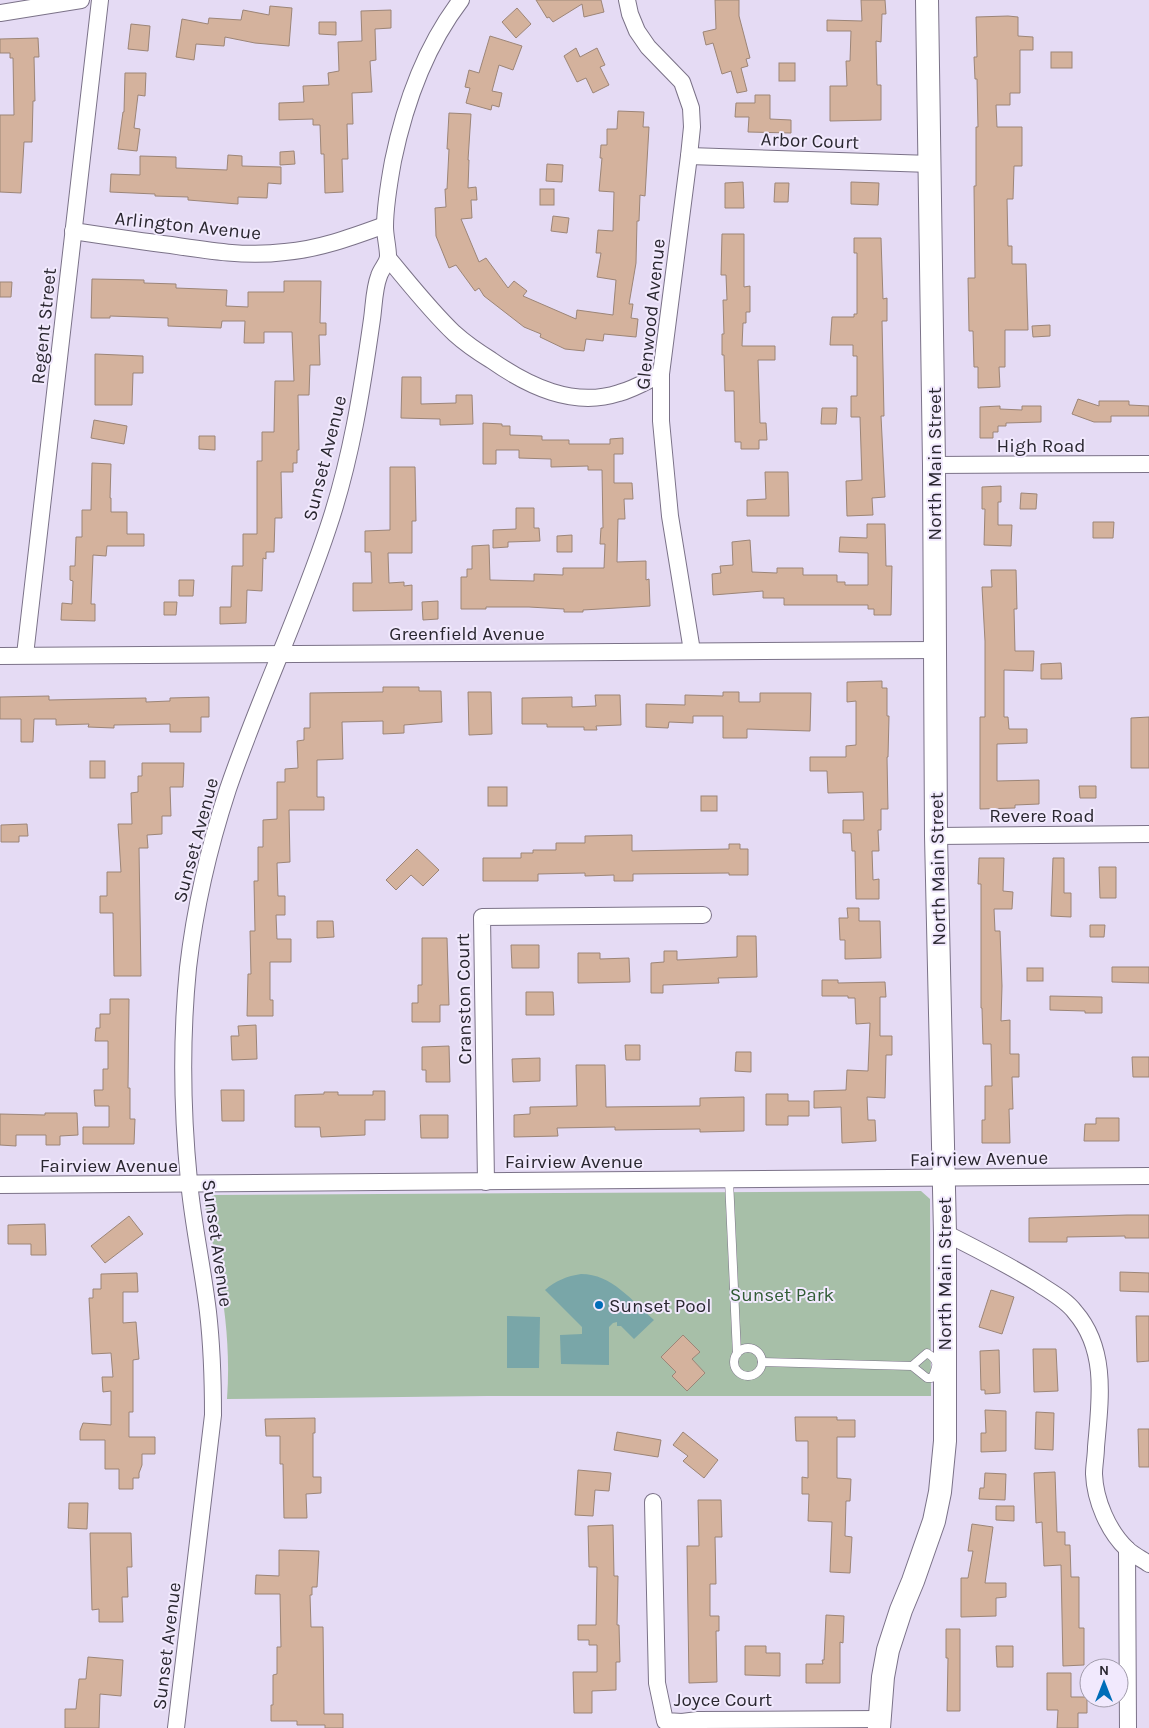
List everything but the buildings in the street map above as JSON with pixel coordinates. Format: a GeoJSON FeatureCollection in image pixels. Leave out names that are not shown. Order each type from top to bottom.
{"type":"FeatureCollection","features":[{"type":"Feature","properties":{"kind":"street"},"geometry":{"type":"LineString","coordinates":[[0,13],[81,0]]}},
{"type":"Feature","properties":{"kind":"street","name":"Regent Street"},"geometry":{"type":"LineString","coordinates":[[24,656],[100,0]]}},
{"type":"Feature","properties":{"kind":"street"},"geometry":{"type":"LineString","coordinates":[[461,0],[442,28],[417,76],[401,125],[388,190],[384,225],[388,258],[454,334],[508,372],[551,393],[578,398],[619,393],[661,374]]}},
{"type":"Feature","properties":{"kind":"street","name":"Glenwood Avenue"},"geometry":{"type":"LineString","coordinates":[[627,0],[637,31],[648,48],[682,82],[691,108],[692,127],[689,156],[661,374],[661,420],[670,516],[692,651]]}},
{"type":"Feature","properties":{"kind":"street","name":"North Main Street"},"geometry":{"type":"LineString","coordinates":[[879,1724],[883,1677],[888,1650],[931,1531],[940,1492],[945,1440],[941,1365],[945,1233],[936,836],[931,164],[927,0]]}},
{"type":"Feature","properties":{"kind":"street","name":"Arbor Court"},"geometry":{"type":"LineString","coordinates":[[689,156],[931,164]]}},
{"type":"Feature","properties":{"kind":"street","name":"Arlington Avenue"},"geometry":{"type":"LineString","coordinates":[[73,231],[205,250],[250,254],[284,253],[304,250],[340,241],[384,225]]}},
{"type":"Feature","properties":{"kind":"street","name":"Sunset Avenue"},"geometry":{"type":"LineString","coordinates":[[176,1728],[213,1415],[213,1372],[209,1315],[189,1184],[183,1092],[183,1030],[188,967],[199,896],[208,854],[228,790],[316,563],[342,484],[364,376],[379,276],[388,258]]}},
{"type":"Feature","properties":{"kind":"street","name":"High Road"},"geometry":{"type":"LineString","coordinates":[[934,465],[1149,464]]}},
{"type":"Feature","properties":{"kind":"street","name":"Greenfield Avenue"},"geometry":{"type":"LineString","coordinates":[[0,656],[935,650]]}},
{"type":"Feature","properties":{"kind":"street","name":"Revere Road"},"geometry":{"type":"LineString","coordinates":[[936,836],[1149,834]]}},
{"type":"Feature","properties":{"kind":"street","name":"Cranston Court"},"geometry":{"type":"LineString","coordinates":[[486,1182],[482,917],[703,915]]}},
{"type":"Feature","properties":{"kind":"street","name":"Fairview Avenue"},"geometry":{"type":"LineString","coordinates":[[0,1185],[1149,1176]]}},
{"type":"Feature","properties":{"kind":"street"},"geometry":{"type":"LineString","coordinates":[[945,1233],[1002,1262],[1053,1293],[1075,1311],[1089,1333],[1098,1359],[1100,1380],[1101,1394],[1094,1474],[1102,1513],[1127,1549],[1149,1564]]}},
{"type":"Feature","properties":{"kind":"street","name":"Joyce Court"},"geometry":{"type":"LineString","coordinates":[[653,1502],[657,1684],[665,1721],[707,1720],[879,1724]]}},
{"type":"Feature","properties":{"kind":"street"},"geometry":{"type":"LineString","coordinates":[[1127,1549],[1128,1728]]}},
{"type":"Feature","properties":{"kind":"lane"},"geometry":{"type":"LineString","coordinates":[[729,1180],[736,1367],[738,1371],[746,1375],[755,1373],[761,1366],[762,1362],[759,1354],[752,1349],[744,1349],[737,1354]]}},
{"type":"Feature","properties":{"kind":"lane"},"geometry":{"type":"LineString","coordinates":[[762,1362],[912,1366],[927,1378],[932,1378],[941,1365],[934,1357],[927,1353],[912,1366]]}},
{"type":"Feature","properties":{"kind":"green space","name":"Sunset Park"},"geometry":{"type":"Polygon","coordinates":[[[921,1191],[930,1199],[931,1396],[487,1396],[227,1399],[228,1349],[226,1325],[215,1252],[204,1203],[214,1195],[921,1191]]]}},
{"type":"Feature","properties":{"kind":"shaded area","name":"Sunset Pool"},"geometry":{"type":"Polygon","coordinates":[[[581,1274],[592,1275],[612,1284],[654,1320],[634,1339],[621,1326],[617,1326],[617,1322],[609,1327],[609,1365],[561,1364],[560,1335],[582,1334],[582,1327],[545,1290],[562,1279],[581,1274]]]}},
{"type":"Feature","properties":{"kind":"shaded area"},"geometry":{"type":"Polygon","coordinates":[[[507,1316],[540,1317],[539,1368],[507,1368],[507,1316]]]}},
{"type":"Feature","properties":{"kind":"place","name":"Sunset Pool"},"geometry":{"type":"Point","coordinates":[599,1305]}}]}
